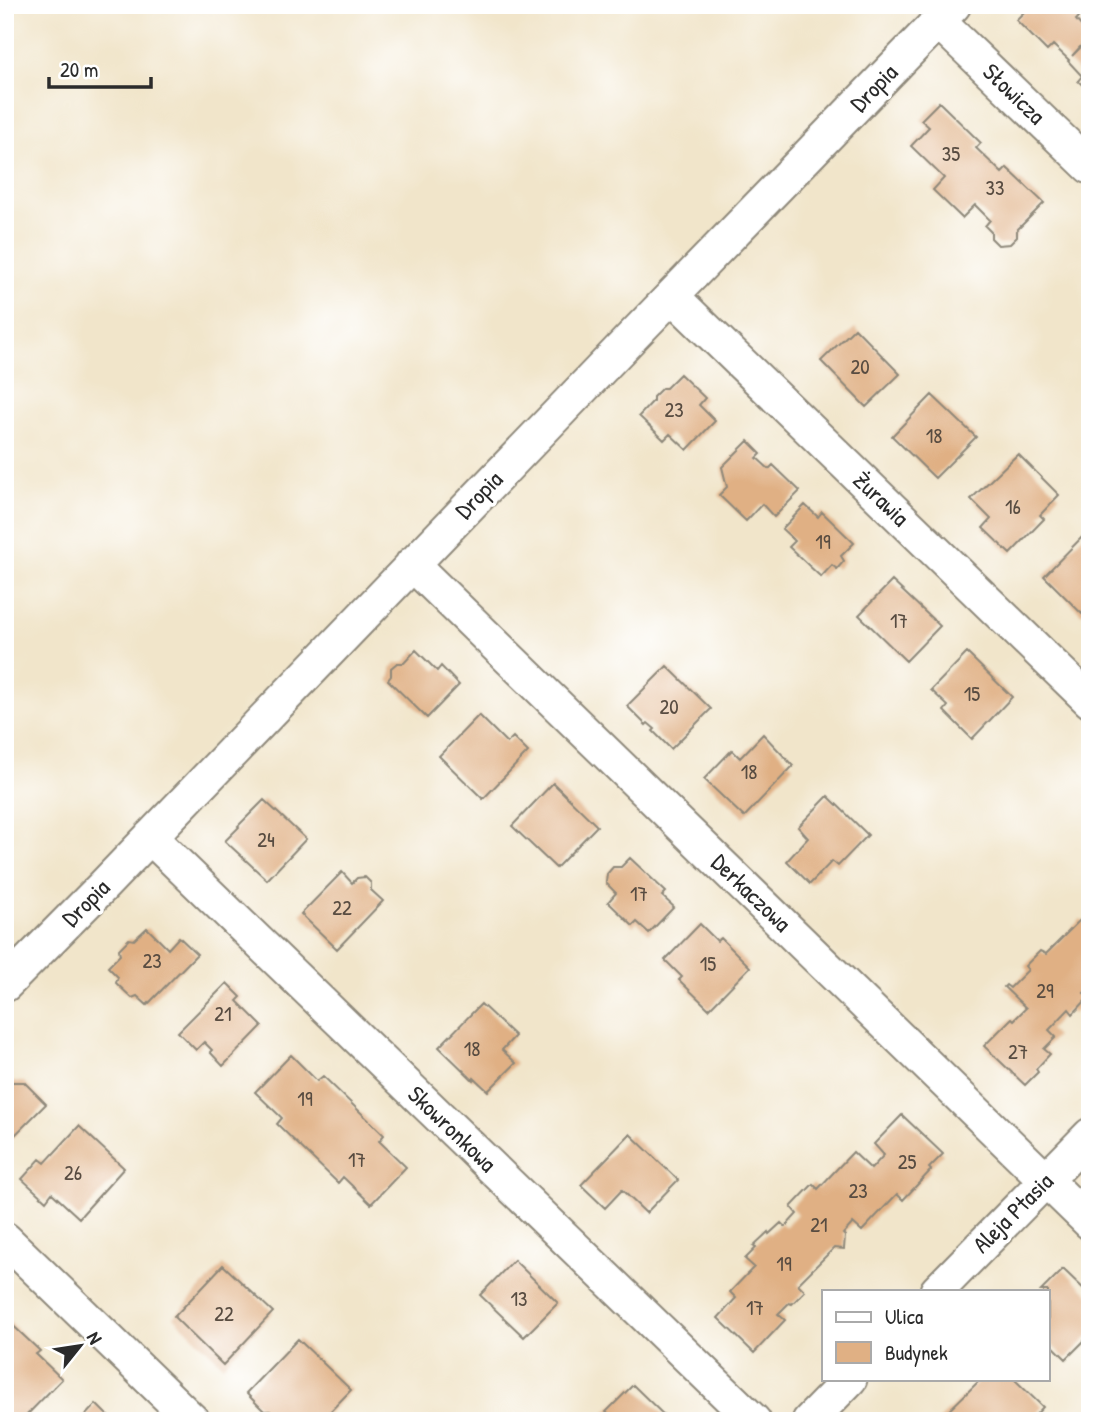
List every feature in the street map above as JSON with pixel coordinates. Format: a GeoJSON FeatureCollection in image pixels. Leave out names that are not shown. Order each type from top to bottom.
{"type":"FeatureCollection","features":[{"type":"Feature","properties":{"kind":"street","name":"Słowicza"},"geometry":{"type":"LineString","coordinates":[[946,13],[1090,167]]}},
{"type":"Feature","properties":{"kind":"street","name":"Dropia"},"geometry":{"type":"LineString","coordinates":[[5,985],[946,13]]}},
{"type":"Feature","properties":{"kind":"street","name":"Żurawia"},"geometry":{"type":"LineString","coordinates":[[672,296],[1090,701]]}},
{"type":"Feature","properties":{"kind":"street","name":"Derkaczowa"},"geometry":{"type":"LineString","coordinates":[[412,564],[1090,1223]]}},
{"type":"Feature","properties":{"kind":"street","name":"Skowronkowa"},"geometry":{"type":"LineString","coordinates":[[150,837],[754,1421]]}},
{"type":"Feature","properties":{"kind":"street","name":"Aleja Ptasia"},"geometry":{"type":"LineString","coordinates":[[938,1290],[1090,1135]]}},
{"type":"Feature","properties":{"kind":"street"},"geometry":{"type":"LineString","coordinates":[[5,1239],[193,1421]]}},
{"type":"Feature","properties":{"kind":"street"},"geometry":{"type":"LineString","coordinates":[[809,1421],[849,1380]]}},
{"type":"Feature","properties":{"kind":"building"},"geometry":{"type":"Polygon","coordinates":[[[1031,5],[1067,5],[1079,17],[1076,20],[1090,36],[1072,56],[1090,38],[1090,92],[1078,81],[1082,76],[1069,60],[1053,45],[1047,51],[1016,20],[1031,5]]]}},
{"type":"Feature","properties":{"kind":"building"},"geometry":{"type":"Polygon","coordinates":[[[939,102],[981,143],[976,148],[1002,173],[1007,168],[1044,203],[1017,230],[1017,237],[1010,244],[998,245],[991,238],[991,232],[985,226],[990,220],[975,205],[962,218],[933,190],[944,178],[911,146],[929,127],[921,120],[939,102]]]}},
{"type":"Feature","properties":{"kind":"building"},"geometry":{"type":"Polygon","coordinates":[[[855,328],[900,374],[866,407],[821,361],[855,328]]]}},
{"type":"Feature","properties":{"kind":"building"},"geometry":{"type":"Polygon","coordinates":[[[680,374],[705,398],[699,405],[715,421],[687,450],[670,434],[664,440],[639,416],[653,401],[653,397],[680,374]]]}},
{"type":"Feature","properties":{"kind":"building"},"geometry":{"type":"Polygon","coordinates":[[[932,395],[976,437],[935,478],[892,436],[932,395]]]}},
{"type":"Feature","properties":{"kind":"building"},"geometry":{"type":"Polygon","coordinates":[[[748,441],[761,454],[757,458],[769,469],[773,465],[800,491],[774,517],[762,504],[746,521],[719,495],[727,487],[722,467],[748,441]]]}},
{"type":"Feature","properties":{"kind":"building"},"geometry":{"type":"Polygon","coordinates":[[[1018,454],[1059,495],[1040,515],[1044,519],[1010,554],[983,528],[991,519],[971,499],[1018,454]]]}},
{"type":"Feature","properties":{"kind":"building"},"geometry":{"type":"Polygon","coordinates":[[[805,505],[818,517],[822,512],[854,543],[841,556],[844,561],[837,569],[832,565],[821,577],[789,547],[795,541],[782,529],[805,505]]]}},
{"type":"Feature","properties":{"kind":"building"},"geometry":{"type":"Polygon","coordinates":[[[1090,529],[1090,605],[1082,614],[1044,576],[1090,529]]]}},
{"type":"Feature","properties":{"kind":"building"},"geometry":{"type":"Polygon","coordinates":[[[892,581],[940,626],[906,661],[859,615],[892,581]]]}},
{"type":"Feature","properties":{"kind":"building"},"geometry":{"type":"Polygon","coordinates":[[[416,650],[437,671],[441,666],[459,685],[427,718],[388,680],[391,668],[397,663],[404,663],[416,650]]]}},
{"type":"Feature","properties":{"kind":"building"},"geometry":{"type":"Polygon","coordinates":[[[967,653],[1012,697],[972,739],[944,711],[948,706],[931,690],[967,653]]]}},
{"type":"Feature","properties":{"kind":"building"},"geometry":{"type":"Polygon","coordinates":[[[667,666],[711,709],[671,749],[653,731],[655,729],[648,723],[646,725],[627,706],[667,666]]]}},
{"type":"Feature","properties":{"kind":"building"},"geometry":{"type":"Polygon","coordinates":[[[479,715],[507,743],[513,737],[528,752],[483,799],[439,756],[479,715]]]}},
{"type":"Feature","properties":{"kind":"building"},"geometry":{"type":"Polygon","coordinates":[[[763,734],[793,766],[744,817],[704,779],[732,750],[740,758],[763,734]]]}},
{"type":"Feature","properties":{"kind":"building"},"geometry":{"type":"Polygon","coordinates":[[[553,783],[597,826],[556,868],[512,826],[553,783]]]}},
{"type":"Feature","properties":{"kind":"building"},"geometry":{"type":"Polygon","coordinates":[[[828,796],[868,835],[838,866],[832,861],[810,884],[787,861],[808,838],[798,827],[828,796]]]}},
{"type":"Feature","properties":{"kind":"building"},"geometry":{"type":"Polygon","coordinates":[[[264,800],[306,839],[267,880],[225,841],[264,800]]]}},
{"type":"Feature","properties":{"kind":"building"},"geometry":{"type":"Polygon","coordinates":[[[630,858],[666,892],[662,896],[674,907],[649,933],[637,922],[633,926],[608,902],[616,893],[606,883],[607,874],[613,867],[621,867],[630,858]]]}},
{"type":"Feature","properties":{"kind":"building"},"geometry":{"type":"Polygon","coordinates":[[[342,872],[352,883],[357,878],[365,877],[371,883],[371,890],[383,901],[337,949],[301,914],[342,872]]]}},
{"type":"Feature","properties":{"kind":"building"},"geometry":{"type":"Polygon","coordinates":[[[1081,919],[1090,927],[1090,987],[1084,993],[1089,997],[1073,1014],[1069,1009],[1049,1030],[1056,1037],[1044,1049],[1050,1054],[1025,1085],[984,1046],[1026,1008],[1004,987],[1006,985],[1010,988],[1028,970],[1025,966],[1040,951],[1046,954],[1081,919]]]}},
{"type":"Feature","properties":{"kind":"building"},"geometry":{"type":"Polygon","coordinates":[[[700,924],[717,941],[721,938],[750,967],[709,1009],[679,980],[682,977],[665,960],[700,924]]]}},
{"type":"Feature","properties":{"kind":"building"},"geometry":{"type":"Polygon","coordinates":[[[147,928],[168,949],[179,937],[197,954],[147,1005],[137,996],[132,998],[116,983],[118,977],[108,967],[120,955],[119,949],[129,939],[134,940],[147,928]]]}},
{"type":"Feature","properties":{"kind":"building"},"geometry":{"type":"Polygon","coordinates":[[[227,983],[241,997],[237,1001],[262,1026],[223,1066],[204,1042],[196,1050],[178,1032],[227,983]]]}},
{"type":"Feature","properties":{"kind":"building"},"geometry":{"type":"Polygon","coordinates":[[[481,1004],[515,1036],[502,1050],[516,1063],[488,1091],[439,1047],[481,1004]]]}},
{"type":"Feature","properties":{"kind":"building"},"geometry":{"type":"Polygon","coordinates":[[[291,1055],[317,1081],[323,1076],[384,1135],[379,1141],[406,1167],[371,1204],[343,1177],[338,1183],[277,1124],[282,1118],[255,1092],[291,1055]]]}},
{"type":"Feature","properties":{"kind":"building"},"geometry":{"type":"Polygon","coordinates":[[[5,1075],[12,1082],[24,1082],[46,1104],[5,1145],[5,1075]]]}},
{"type":"Feature","properties":{"kind":"building"},"geometry":{"type":"Polygon","coordinates":[[[902,1115],[943,1154],[903,1200],[897,1194],[862,1231],[853,1223],[843,1234],[844,1249],[834,1248],[798,1284],[805,1291],[778,1314],[785,1320],[754,1353],[718,1318],[736,1298],[730,1292],[754,1267],[745,1259],[756,1248],[753,1246],[781,1223],[785,1227],[797,1214],[791,1207],[813,1184],[818,1189],[853,1152],[871,1169],[884,1155],[874,1144],[902,1115]]]}},
{"type":"Feature","properties":{"kind":"building"},"geometry":{"type":"Polygon","coordinates":[[[79,1126],[124,1168],[79,1218],[52,1193],[46,1201],[22,1179],[40,1159],[45,1163],[79,1126]]]}},
{"type":"Feature","properties":{"kind":"building"},"geometry":{"type":"Polygon","coordinates":[[[630,1134],[678,1180],[646,1213],[622,1190],[605,1208],[581,1185],[630,1134]]]}},
{"type":"Feature","properties":{"kind":"building"},"geometry":{"type":"Polygon","coordinates":[[[514,1260],[558,1303],[524,1337],[480,1295],[514,1260]]]}},
{"type":"Feature","properties":{"kind":"building"},"geometry":{"type":"Polygon","coordinates":[[[223,1265],[273,1312],[223,1365],[174,1317],[223,1265]]]}},
{"type":"Feature","properties":{"kind":"building"},"geometry":{"type":"Polygon","coordinates":[[[1063,1269],[1090,1295],[1090,1335],[1066,1359],[1050,1343],[1050,1290],[1042,1290],[1063,1269]]]}},
{"type":"Feature","properties":{"kind":"building"},"geometry":{"type":"Polygon","coordinates":[[[5,1318],[40,1351],[36,1354],[62,1379],[21,1421],[5,1421],[5,1318]]]}},
{"type":"Feature","properties":{"kind":"building"},"geometry":{"type":"Polygon","coordinates":[[[298,1339],[351,1390],[321,1421],[277,1421],[270,1411],[264,1411],[246,1393],[298,1339]]]}},
{"type":"Feature","properties":{"kind":"building"},"geometry":{"type":"Polygon","coordinates":[[[980,1380],[1015,1380],[1043,1407],[1030,1421],[938,1421],[980,1380]]]}},
{"type":"Feature","properties":{"kind":"building"},"geometry":{"type":"Polygon","coordinates":[[[633,1385],[670,1421],[615,1421],[606,1412],[633,1385]]]}},
{"type":"Feature","properties":{"kind":"building"},"geometry":{"type":"Polygon","coordinates":[[[96,1404],[113,1421],[77,1421],[82,1419],[96,1404]]]}}]}
